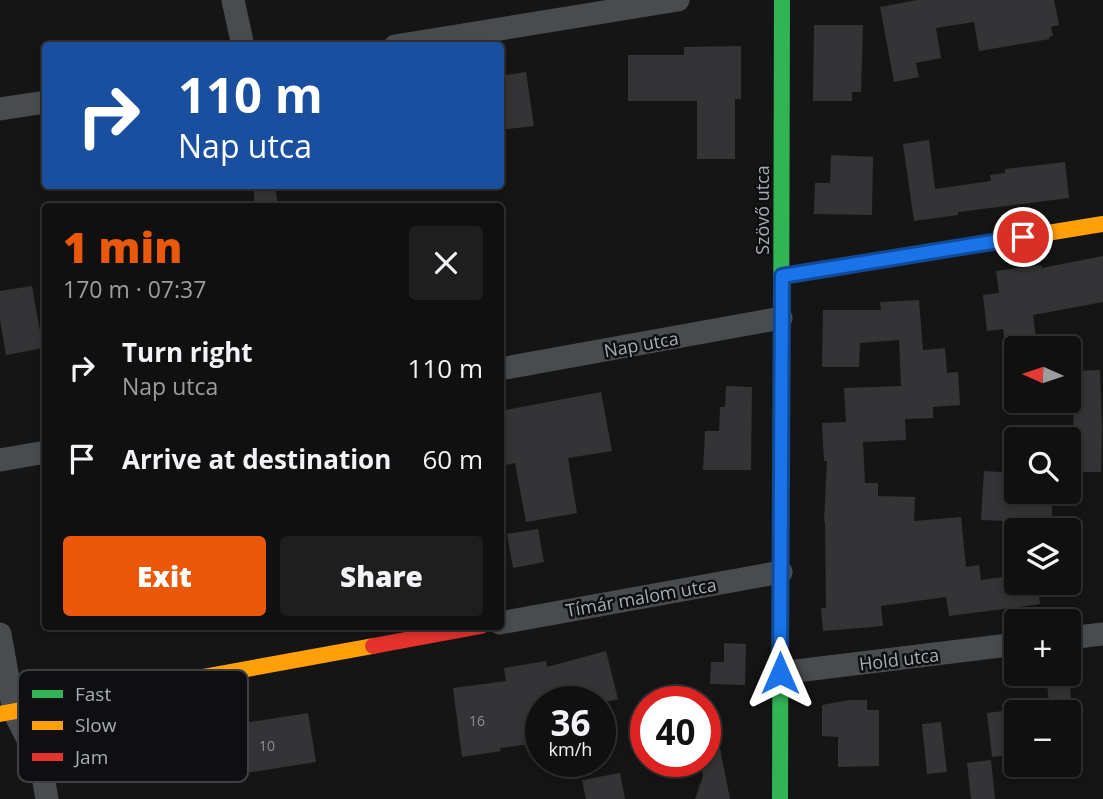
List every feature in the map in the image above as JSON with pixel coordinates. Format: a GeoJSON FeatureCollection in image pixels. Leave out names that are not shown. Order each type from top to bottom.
{"type":"FeatureCollection","features":[{"type":"Feature","properties":{"kind":"street"},"geometry":{"type":"LineString","coordinates":[[233,0],[242,42]]}},
{"type":"Feature","properties":{"kind":"street"},"geometry":{"type":"LineString","coordinates":[[420,42],[678,0]]}},
{"type":"Feature","properties":{"kind":"street","name":"Szövő utca"},"geometry":{"type":"LineString","coordinates":[[780,799],[782,0]]}},
{"type":"Feature","properties":{"kind":"street"},"geometry":{"type":"LineString","coordinates":[[0,109],[42,103]]}},
{"type":"Feature","properties":{"kind":"street"},"geometry":{"type":"LineString","coordinates":[[782,276],[1103,224]]}},
{"type":"Feature","properties":{"kind":"street","name":"Nap utca"},"geometry":{"type":"LineString","coordinates":[[504,368],[781,318]]}},
{"type":"Feature","properties":{"kind":"street"},"geometry":{"type":"LineString","coordinates":[[0,460],[42,453]]}},
{"type":"Feature","properties":{"kind":"street","name":"Tímár malom utca"},"geometry":{"type":"LineString","coordinates":[[504,622],[781,572]]}},
{"type":"Feature","properties":{"kind":"street"},"geometry":{"type":"LineString","coordinates":[[241,670],[459,630]]}},
{"type":"Feature","properties":{"kind":"street"},"geometry":{"type":"LineString","coordinates":[[0,634],[7,713],[18,730]]}},
{"type":"Feature","properties":{"kind":"street"},"geometry":{"type":"LineString","coordinates":[[1081,637],[1103,634]]}},
{"type":"Feature","properties":{"kind":"street","name":"Hold utca"},"geometry":{"type":"LineString","coordinates":[[780,673],[1004,646]]}},
{"type":"Feature","properties":{"kind":"building"},"geometry":{"type":"Polygon","coordinates":[[[917,0],[1054,0],[1059,25],[1051,27],[1053,36],[1049,37],[1050,39],[979,51],[974,22],[936,28],[941,58],[916,63],[919,77],[894,82],[880,7],[917,0]]]}},
{"type":"Feature","properties":{"kind":"building"},"geometry":{"type":"Polygon","coordinates":[[[814,25],[863,25],[861,92],[852,92],[852,101],[813,101],[814,25]]]}},
{"type":"Feature","properties":{"kind":"building"},"geometry":{"type":"Polygon","coordinates":[[[741,46],[741,99],[735,99],[735,159],[697,159],[697,101],[628,101],[628,55],[684,55],[684,47],[741,46]]]}},
{"type":"Feature","properties":{"kind":"building"},"geometry":{"type":"Polygon","coordinates":[[[526,72],[534,126],[504,130],[504,75],[526,72]]]}},
{"type":"Feature","properties":{"kind":"building"},"geometry":{"type":"Polygon","coordinates":[[[929,140],[935,189],[991,181],[990,175],[1005,173],[1005,169],[1065,162],[1069,198],[958,212],[958,215],[914,221],[903,144],[929,140]]]}},
{"type":"Feature","properties":{"kind":"building"},"geometry":{"type":"Polygon","coordinates":[[[831,155],[873,157],[872,215],[814,214],[815,183],[830,183],[831,155]]]}},
{"type":"Feature","properties":{"kind":"building"},"geometry":{"type":"Polygon","coordinates":[[[253,189],[275,189],[278,203],[255,203],[253,189]]]}},
{"type":"Feature","properties":{"kind":"building"},"geometry":{"type":"Polygon","coordinates":[[[1103,256],[1103,302],[1033,315],[1036,336],[1004,336],[1003,329],[987,331],[983,295],[999,293],[996,271],[1041,265],[1042,268],[1103,256]]]}},
{"type":"Feature","properties":{"kind":"building"},"geometry":{"type":"Polygon","coordinates":[[[32,286],[42,348],[6,355],[0,320],[0,291],[32,286]]]}},
{"type":"Feature","properties":{"kind":"building"},"geometry":{"type":"Polygon","coordinates":[[[919,300],[923,350],[945,348],[947,373],[958,372],[960,405],[933,407],[933,418],[905,419],[906,440],[863,442],[865,483],[878,483],[878,496],[915,497],[914,521],[961,517],[966,567],[979,565],[981,580],[1004,577],[1004,595],[1039,595],[1040,604],[949,616],[946,597],[881,606],[883,626],[823,631],[821,608],[826,608],[824,521],[827,461],[824,461],[822,423],[846,422],[844,388],[901,386],[899,340],[860,343],[859,367],[822,367],[823,310],[881,310],[880,302],[919,300]]]}},
{"type":"Feature","properties":{"kind":"building"},"geometry":{"type":"Polygon","coordinates":[[[1100,370],[1101,472],[1081,472],[1081,427],[1073,427],[1074,413],[1082,413],[1082,371],[1100,370]]]}},
{"type":"Feature","properties":{"kind":"building"},"geometry":{"type":"Polygon","coordinates":[[[726,386],[752,387],[751,470],[703,470],[705,431],[719,431],[720,407],[725,407],[726,386]]]}},
{"type":"Feature","properties":{"kind":"building"},"geometry":{"type":"Polygon","coordinates":[[[601,392],[612,451],[568,458],[577,513],[526,522],[515,463],[504,465],[504,410],[601,392]]]}},
{"type":"Feature","properties":{"kind":"building"},"geometry":{"type":"Polygon","coordinates":[[[984,471],[1004,472],[1004,504],[1052,504],[1052,518],[981,520],[984,471]]]}},
{"type":"Feature","properties":{"kind":"building"},"geometry":{"type":"Polygon","coordinates":[[[538,529],[544,562],[513,568],[507,534],[538,529]]]}},
{"type":"Feature","properties":{"kind":"building"},"geometry":{"type":"Polygon","coordinates":[[[724,643],[746,644],[745,685],[710,684],[711,662],[724,662],[724,643]]]}},
{"type":"Feature","properties":{"kind":"building"},"geometry":{"type":"Polygon","coordinates":[[[606,651],[615,686],[525,686],[525,745],[462,757],[453,688],[506,681],[504,668],[546,661],[547,667],[606,651]]]}},
{"type":"Feature","properties":{"kind":"building"},"geometry":{"type":"Polygon","coordinates":[[[1047,686],[1070,686],[1071,700],[1049,700],[1047,686]]]}},
{"type":"Feature","properties":{"kind":"building"},"geometry":{"type":"Polygon","coordinates":[[[867,700],[867,710],[879,710],[879,766],[838,767],[838,737],[822,736],[822,705],[867,700]]]}},
{"type":"Feature","properties":{"kind":"building"},"geometry":{"type":"Polygon","coordinates":[[[1004,711],[1004,756],[992,757],[987,713],[1004,711]]]}},
{"type":"Feature","properties":{"kind":"building"},"geometry":{"type":"Polygon","coordinates":[[[308,713],[316,762],[248,773],[248,722],[308,713]]]}},
{"type":"Feature","properties":{"kind":"building"},"geometry":{"type":"Polygon","coordinates":[[[941,722],[947,772],[927,774],[922,724],[941,722]]]}},
{"type":"Feature","properties":{"kind":"building"},"geometry":{"type":"Polygon","coordinates":[[[721,753],[730,799],[695,799],[703,777],[721,777],[721,753]]]}},
{"type":"Feature","properties":{"kind":"building"},"geometry":{"type":"Polygon","coordinates":[[[991,760],[995,799],[971,799],[967,763],[991,760]]]}},
{"type":"Feature","properties":{"kind":"building"},"geometry":{"type":"Polygon","coordinates":[[[620,773],[625,799],[586,799],[582,780],[616,777],[616,774],[620,773]]]}},
{"type":"Feature","properties":{"kind":"traffic: fast"},"geometry":{"type":"LineString","coordinates":[[780,799],[782,0]]}},
{"type":"Feature","properties":{"kind":"traffic: slow"},"geometry":{"type":"LineString","coordinates":[[782,276],[1103,224]]}},
{"type":"Feature","properties":{"kind":"traffic: slow"},"geometry":{"type":"LineString","coordinates":[[241,670],[373,646]]}},
{"type":"Feature","properties":{"kind":"traffic: slow"},"geometry":{"type":"LineString","coordinates":[[0,714],[18,711]]}},
{"type":"Feature","properties":{"kind":"traffic: jam"},"geometry":{"type":"LineString","coordinates":[[373,646],[459,630]]}},
{"type":"Feature","properties":{"kind":"route"},"geometry":{"type":"LineString","coordinates":[[780,673],[782,276],[1023,237]]}}]}
